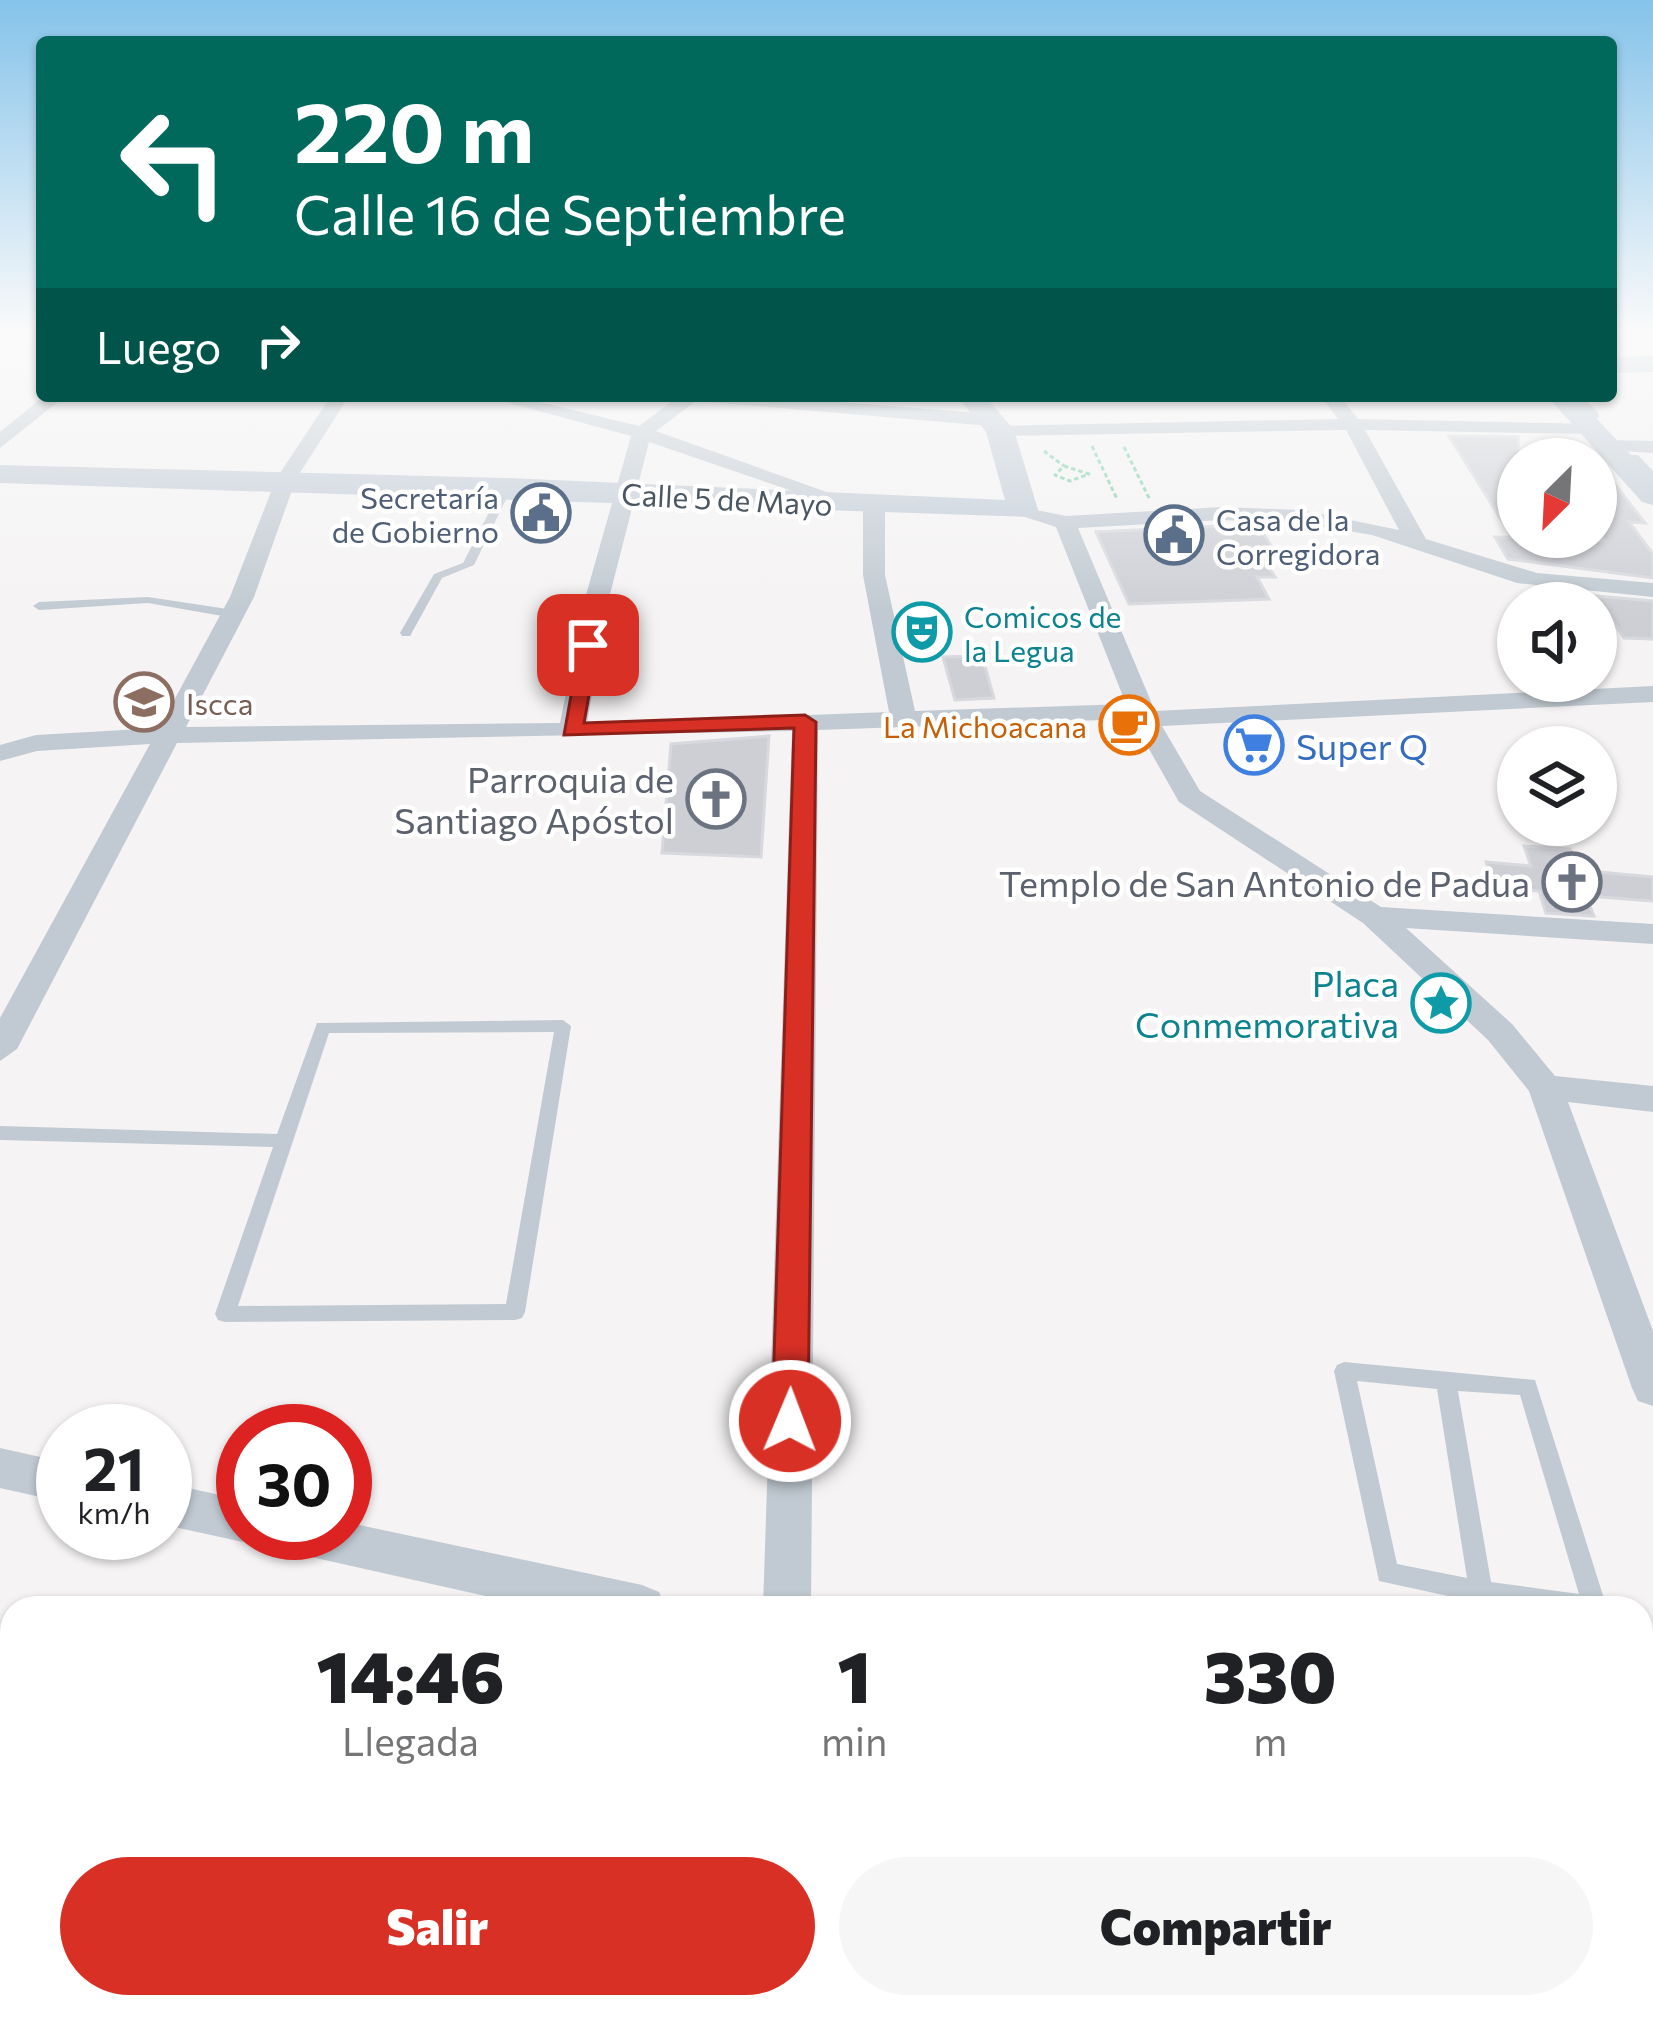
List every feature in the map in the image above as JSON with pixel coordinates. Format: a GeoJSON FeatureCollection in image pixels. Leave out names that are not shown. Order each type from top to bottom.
{"type":"FeatureCollection","features":[{"type":"Feature","properties":{"kind":"street"},"geometry":{"type":"LineString","coordinates":[[0,1049],[234,614],[286,479],[321,425]]}},
{"type":"Feature","properties":{"kind":"street"},"geometry":{"type":"LineString","coordinates":[[610,425],[864,506],[903,718]]}},
{"type":"Feature","properties":{"kind":"street"},"geometry":{"type":"LineString","coordinates":[[572,730],[622,493],[642,433],[653,425]]}},
{"type":"Feature","properties":{"kind":"street"},"geometry":{"type":"LineString","coordinates":[[995,425],[1023,510],[1065,524],[1257,516],[1374,529],[1415,538],[1498,571],[1583,588],[1653,590]]}},
{"type":"Feature","properties":{"kind":"street"},"geometry":{"type":"LineString","coordinates":[[1000,425],[1285,425]]}},
{"type":"Feature","properties":{"kind":"street"},"geometry":{"type":"LineString","coordinates":[[1353,425],[1415,538]]}},
{"type":"Feature","properties":{"kind":"street"},"geometry":{"type":"LineString","coordinates":[[1372,425],[1598,438]]}},
{"type":"Feature","properties":{"kind":"street"},"geometry":{"type":"LineString","coordinates":[[1617,441],[1653,496]]}},
{"type":"Feature","properties":{"kind":"street","name":"Calle 5 de Mayo"},"geometry":{"type":"LineString","coordinates":[[0,474],[286,479],[1023,510]]}},
{"type":"Feature","properties":{"kind":"street"},"geometry":{"type":"LineString","coordinates":[[1065,524],[1144,715],[1189,796],[1374,916],[1500,1032],[1546,1087],[1653,1388]]}},
{"type":"Feature","properties":{"kind":"street"},"geometry":{"type":"LineString","coordinates":[[0,754],[36,743],[170,735],[1144,715],[1653,694]]}},
{"type":"Feature","properties":{"kind":"street"},"geometry":{"type":"LineString","coordinates":[[787,1596],[805,722]]}},
{"type":"Feature","properties":{"kind":"street"},"geometry":{"type":"LineString","coordinates":[[1374,916],[1653,934]]}},
{"type":"Feature","properties":{"kind":"street"},"geometry":{"type":"LineString","coordinates":[[1546,1087],[1653,1100]]}},
{"type":"Feature","properties":{"kind":"street"},"geometry":{"type":"LineString","coordinates":[[0,1468],[36,1476]]}},
{"type":"Feature","properties":{"kind":"street"},"geometry":{"type":"LineString","coordinates":[[372,1549],[587,1596]]}},
{"type":"Feature","properties":{"kind":"lane"},"geometry":{"type":"LineString","coordinates":[[1617,440],[1653,477]]}},
{"type":"Feature","properties":{"kind":"lane"},"geometry":{"type":"LineString","coordinates":[[406,633],[438,576],[467,565],[507,487]]}},
{"type":"Feature","properties":{"kind":"lane"},"geometry":{"type":"LineString","coordinates":[[39,606],[148,600],[234,614]]}},
{"type":"Feature","properties":{"kind":"lane"},"geometry":{"type":"LineString","coordinates":[[563,1026],[514,1312],[225,1315],[284,1141],[322,1027],[563,1026]]}},
{"type":"Feature","properties":{"kind":"lane"},"geometry":{"type":"LineString","coordinates":[[0,1133],[284,1141]]}},
{"type":"Feature","properties":{"kind":"lane"},"geometry":{"type":"LineString","coordinates":[[1468,1596],[1387,1573],[1344,1371],[1528,1386],[1591,1596]]}},
{"type":"Feature","properties":{"kind":"lane"},"geometry":{"type":"LineString","coordinates":[[1446,1381],[1481,1596]]}},
{"type":"Feature","properties":{"kind":"path"},"geometry":{"type":"LineString","coordinates":[[1114,428],[1158,517]]}},
{"type":"Feature","properties":{"kind":"path"},"geometry":{"type":"LineString","coordinates":[[1082,453],[1089,439],[1126,519]]}},
{"type":"Feature","properties":{"kind":"path"},"geometry":{"type":"LineString","coordinates":[[1032,441],[1064,466],[1106,474]]}},
{"type":"Feature","properties":{"kind":"path"},"geometry":{"type":"LineString","coordinates":[[1055,475],[1064,466]]}},
{"type":"Feature","properties":{"kind":"path"},"geometry":{"type":"LineString","coordinates":[[1042,474],[1075,482],[1090,474]]}},
{"type":"Feature","properties":{"kind":"building"},"geometry":{"type":"Polygon","coordinates":[[[1449,436],[1518,437],[1497,438],[1497,513],[1449,436]]]}},
{"type":"Feature","properties":{"kind":"building"},"geometry":{"type":"Polygon","coordinates":[[[1617,487],[1645,523],[1629,522],[1653,554],[1653,578],[1508,559],[1617,558],[1617,487]]]}},
{"type":"Feature","properties":{"kind":"building"},"geometry":{"type":"Polygon","coordinates":[[[1260,528],[1276,554],[1260,554],[1275,577],[1257,577],[1269,599],[1129,604],[1096,532],[1260,528]]]}},
{"type":"Feature","properties":{"kind":"building"},"geometry":{"type":"Polygon","coordinates":[[[1617,598],[1653,601],[1653,639],[1624,638],[1617,628],[1617,598]]]}},
{"type":"Feature","properties":{"kind":"building"},"geometry":{"type":"Polygon","coordinates":[[[982,656],[994,698],[955,700],[943,657],[982,656]]]}},
{"type":"Feature","properties":{"kind":"building","name":"Parroquia de Santiago Apóstol"},"geometry":{"type":"Polygon","coordinates":[[[769,736],[761,857],[662,853],[671,744],[769,736]]]}},
{"type":"Feature","properties":{"kind":"building","name":"Templo de San Antonio de Padua"},"geometry":{"type":"Polygon","coordinates":[[[1524,846],[1570,849],[1578,870],[1653,877],[1653,901],[1586,896],[1594,916],[1546,913],[1539,891],[1493,887],[1486,862],[1531,866],[1524,846]]]}},
{"type":"Feature","properties":{"kind":"place","name":"Secretaría de Gobierno"},"geometry":{"type":"Point","coordinates":[541,513]}},
{"type":"Feature","properties":{"kind":"place","name":"Casa de la Corregidora"},"geometry":{"type":"Point","coordinates":[1174,535]}},
{"type":"Feature","properties":{"kind":"place","name":"Comicos de la Legua"},"geometry":{"type":"Point","coordinates":[922,632]}},
{"type":"Feature","properties":{"kind":"place","name":"Iscca"},"geometry":{"type":"Point","coordinates":[144,702]}},
{"type":"Feature","properties":{"kind":"place","name":"La Michoacana"},"geometry":{"type":"Point","coordinates":[1129,725]}},
{"type":"Feature","properties":{"kind":"place","name":"Super Q"},"geometry":{"type":"Point","coordinates":[1254,745]}},
{"type":"Feature","properties":{"kind":"place","name":"Parroquia de Santiago Apóstol"},"geometry":{"type":"Point","coordinates":[716,799]}},
{"type":"Feature","properties":{"kind":"place","name":"Templo de San Antonio de Padua"},"geometry":{"type":"Point","coordinates":[1572,882]}},
{"type":"Feature","properties":{"kind":"place","name":"Placa Conmemorativa"},"geometry":{"type":"Point","coordinates":[1441,1003]}},
{"type":"Feature","properties":{"kind":"route"},"geometry":{"type":"LineString","coordinates":[[588,645],[572,730],[805,722],[790,1421]]}}]}
